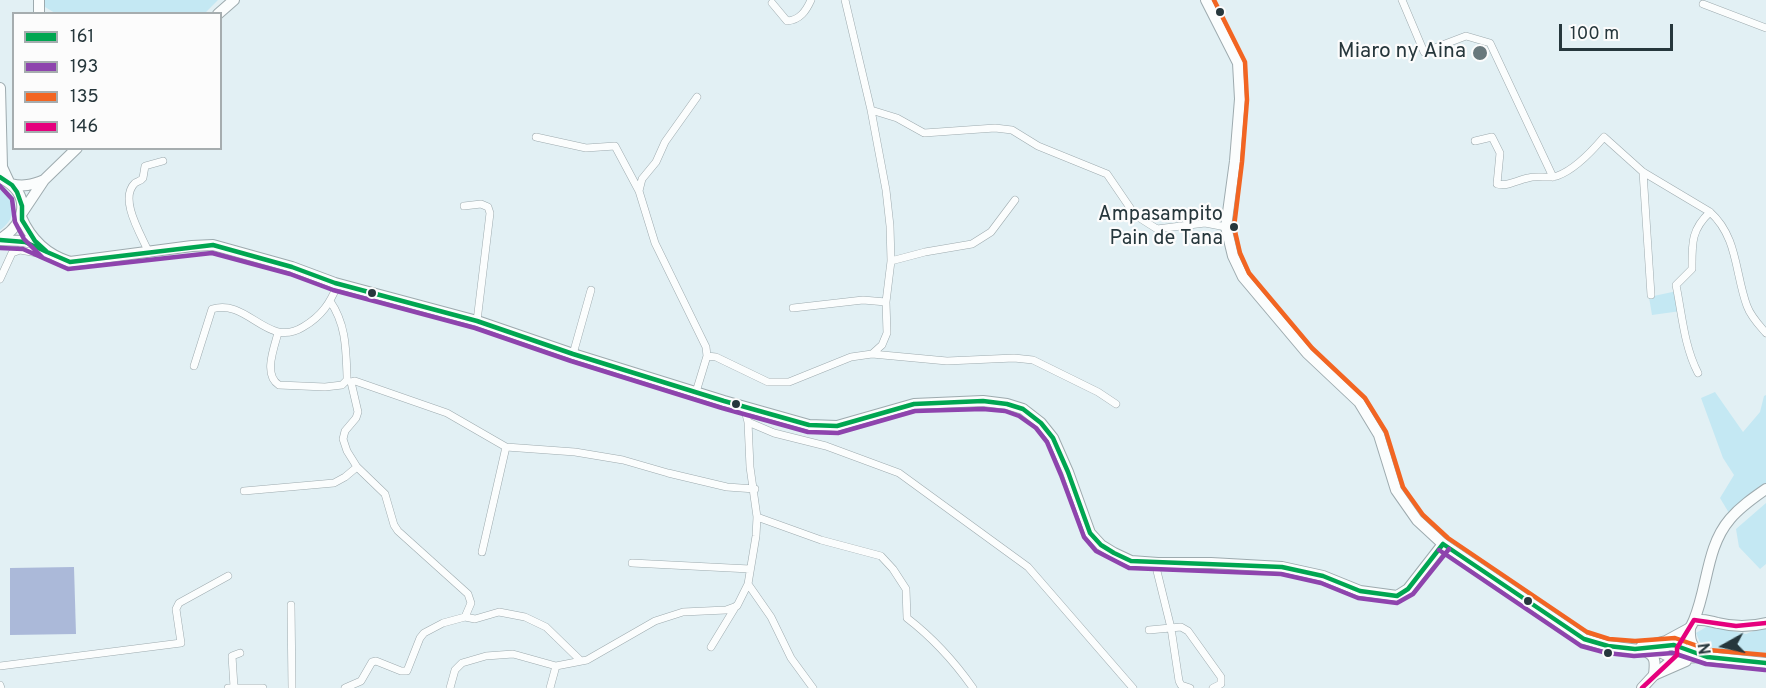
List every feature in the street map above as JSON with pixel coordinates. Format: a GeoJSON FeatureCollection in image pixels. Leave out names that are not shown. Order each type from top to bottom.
{"type":"FeatureCollection","features":[{"type":"Feature","properties":{"kind":"street"},"geometry":{"type":"LineString","coordinates":[[220,12],[234,0]]}},
{"type":"Feature","properties":{"kind":"street"},"geometry":{"type":"LineString","coordinates":[[772,3],[787,21],[794,21],[805,12],[811,0]]}},
{"type":"Feature","properties":{"kind":"street"},"geometry":{"type":"LineString","coordinates":[[845,0],[871,110],[886,190],[890,226],[891,261],[886,302],[887,333],[882,345],[872,354]]}},
{"type":"Feature","properties":{"kind":"street"},"geometry":{"type":"LineString","coordinates":[[1206,0],[1238,63],[1240,99],[1236,161],[1226,227],[1233,256],[1243,277],[1307,353],[1359,402],[1379,435],[1396,490],[1417,520],[1443,544],[1584,639],[1601,645],[1647,651],[1655,661],[1654,675]]}},
{"type":"Feature","properties":{"kind":"street"},"geometry":{"type":"LineString","coordinates":[[1402,0],[1424,52],[1467,36],[1490,43],[1553,177]]}},
{"type":"Feature","properties":{"kind":"street"},"geometry":{"type":"LineString","coordinates":[[1703,4],[1766,28]]}},
{"type":"Feature","properties":{"kind":"street"},"geometry":{"type":"LineString","coordinates":[[0,88],[2,167],[7,181],[20,196],[22,215],[37,244]]}},
{"type":"Feature","properties":{"kind":"street"},"geometry":{"type":"LineString","coordinates":[[639,191],[642,179],[656,162],[665,142],[697,97]]}},
{"type":"Feature","properties":{"kind":"street"},"geometry":{"type":"LineString","coordinates":[[871,110],[897,118],[924,133],[1012,129],[1038,146],[1107,174],[1135,214],[1157,229],[1206,223],[1226,227]]}},
{"type":"Feature","properties":{"kind":"street"},"geometry":{"type":"LineString","coordinates":[[536,137],[586,148],[615,146],[639,191],[655,243],[702,337],[707,356],[696,392]]}},
{"type":"Feature","properties":{"kind":"street"},"geometry":{"type":"LineString","coordinates":[[1475,141],[1492,137],[1500,153],[1497,184],[1504,186],[1530,177],[1553,177],[1573,166],[1604,137],[1643,172],[1710,212],[1726,229],[1748,309],[1766,333]]}},
{"type":"Feature","properties":{"kind":"street"},"geometry":{"type":"LineString","coordinates":[[0,239],[14,230],[44,180],[75,150]]}},
{"type":"Feature","properties":{"kind":"street"},"geometry":{"type":"LineString","coordinates":[[149,253],[132,216],[129,196],[135,183],[143,178],[145,166],[163,161]]}},
{"type":"Feature","properties":{"kind":"street"},"geometry":{"type":"LineString","coordinates":[[1643,172],[1651,295]]}},
{"type":"Feature","properties":{"kind":"street"},"geometry":{"type":"LineString","coordinates":[[7,181],[24,186],[44,180]]}},
{"type":"Feature","properties":{"kind":"street"},"geometry":{"type":"LineString","coordinates":[[891,261],[925,252],[972,244],[991,232],[1015,200]]}},
{"type":"Feature","properties":{"kind":"street"},"geometry":{"type":"LineString","coordinates":[[464,206],[481,204],[488,207],[490,213],[477,321]]}},
{"type":"Feature","properties":{"kind":"street"},"geometry":{"type":"LineString","coordinates":[[1698,373],[1691,360],[1685,338],[1676,285],[1692,269],[1692,241],[1699,222],[1710,212]]}},
{"type":"Feature","properties":{"kind":"street"},"geometry":{"type":"LineString","coordinates":[[0,239],[37,244],[55,256],[70,262],[213,245],[292,267],[338,284],[477,321],[573,354],[809,425],[837,426],[914,404],[983,402],[1007,404],[1023,409],[1041,423],[1053,438],[1090,533],[1101,545],[1131,561],[1282,567],[1323,576],[1360,591],[1397,596],[1408,589],[1443,544]]}},
{"type":"Feature","properties":{"kind":"street"},"geometry":{"type":"LineString","coordinates":[[0,279],[12,253],[20,250],[55,256]]}},
{"type":"Feature","properties":{"kind":"street"},"geometry":{"type":"LineString","coordinates":[[194,366],[208,315],[214,308],[219,307],[244,313],[278,333],[294,333],[324,312],[338,284]]}},
{"type":"Feature","properties":{"kind":"street"},"geometry":{"type":"LineString","coordinates":[[573,354],[591,290]]}},
{"type":"Feature","properties":{"kind":"street"},"geometry":{"type":"LineString","coordinates":[[793,308],[863,300],[886,302]]}},
{"type":"Feature","properties":{"kind":"street"},"geometry":{"type":"LineString","coordinates":[[278,333],[270,369],[275,383],[279,386],[342,385],[348,376],[343,327],[339,313],[330,301]]}},
{"type":"Feature","properties":{"kind":"street"},"geometry":{"type":"LineString","coordinates":[[707,356],[716,357],[768,382],[789,382],[851,357],[872,354],[947,361],[1014,358],[1033,360],[1098,392],[1116,404]]}},
{"type":"Feature","properties":{"kind":"street"},"geometry":{"type":"LineString","coordinates":[[465,617],[471,603],[468,594],[398,531],[394,525],[386,494],[357,467],[347,451],[343,439],[345,431],[357,416],[351,382],[355,381],[447,413],[506,447],[575,452],[614,458],[728,487],[755,489]]}},
{"type":"Feature","properties":{"kind":"street"},"geometry":{"type":"LineString","coordinates":[[711,647],[748,584],[756,536],[755,489],[750,467],[748,422],[744,407]]}},
{"type":"Feature","properties":{"kind":"street"},"geometry":{"type":"LineString","coordinates":[[748,422],[774,433],[826,446],[899,473],[1028,567],[1133,688]]}},
{"type":"Feature","properties":{"kind":"street"},"geometry":{"type":"LineString","coordinates":[[482,552],[506,447]]}},
{"type":"Feature","properties":{"kind":"street"},"geometry":{"type":"LineString","coordinates":[[244,491],[334,483],[357,467]]}},
{"type":"Feature","properties":{"kind":"street"},"geometry":{"type":"LineString","coordinates":[[1707,657],[1691,645],[1689,640],[1711,557],[1730,519],[1766,489]]}},
{"type":"Feature","properties":{"kind":"street"},"geometry":{"type":"LineString","coordinates":[[757,517],[821,540],[881,556],[906,589],[907,618],[927,633],[954,661],[973,688]]}},
{"type":"Feature","properties":{"kind":"street"},"geometry":{"type":"LineString","coordinates":[[632,563],[750,569]]}},
{"type":"Feature","properties":{"kind":"street"},"geometry":{"type":"LineString","coordinates":[[1155,563],[1171,628],[1179,681],[1181,685],[1190,688]]}},
{"type":"Feature","properties":{"kind":"street"},"geometry":{"type":"LineString","coordinates":[[0,666],[181,643],[176,609],[179,603],[228,576]]}},
{"type":"Feature","properties":{"kind":"street"},"geometry":{"type":"LineString","coordinates":[[748,584],[771,617],[791,658],[813,688]]}},
{"type":"Feature","properties":{"kind":"street"},"geometry":{"type":"LineString","coordinates":[[291,605],[292,688]]}},
{"type":"Feature","properties":{"kind":"street"},"geometry":{"type":"LineString","coordinates":[[450,688],[455,670],[462,663],[486,656],[513,654],[556,666],[587,660],[655,621],[683,612],[726,610],[737,606]]}},
{"type":"Feature","properties":{"kind":"street"},"geometry":{"type":"LineString","coordinates":[[345,688],[361,681],[372,662],[376,661],[401,671],[407,671],[420,638],[424,633],[444,623],[465,617],[475,619],[499,612],[525,617],[546,627],[580,660]]}},
{"type":"Feature","properties":{"kind":"street"},"geometry":{"type":"LineString","coordinates":[[1635,649],[1666,641],[1703,619],[1750,627],[1766,623]]}},
{"type":"Feature","properties":{"kind":"street"},"geometry":{"type":"LineString","coordinates":[[1642,688],[1692,624]]}},
{"type":"Feature","properties":{"kind":"street"},"geometry":{"type":"LineString","coordinates":[[1149,630],[1181,627],[1188,631],[1222,681],[1213,688]]}},
{"type":"Feature","properties":{"kind":"street"},"geometry":{"type":"LineString","coordinates":[[1635,649],[1672,651],[1766,663]]}},
{"type":"Feature","properties":{"kind":"street"},"geometry":{"type":"LineString","coordinates":[[240,653],[232,656],[231,687],[263,688]]}},
{"type":"Feature","properties":{"kind":"street"},"geometry":{"type":"LineString","coordinates":[[1654,675],[1686,660],[1707,657]]}},
{"type":"Feature","properties":{"kind":"street"},"geometry":{"type":"LineString","coordinates":[[550,688],[556,666]]}},
{"type":"Feature","properties":{"kind":"shaded area"},"geometry":{"type":"Polygon","coordinates":[[[45,0],[218,0],[206,12],[53,12],[45,7],[45,0]]]}},
{"type":"Feature","properties":{"kind":"shaded area"},"geometry":{"type":"Polygon","coordinates":[[[0,184],[10,195],[14,207],[10,219],[0,230],[0,184]]]}},
{"type":"Feature","properties":{"kind":"shaded area"},"geometry":{"type":"Polygon","coordinates":[[[1677,291],[1681,311],[1652,315],[1649,297],[1677,291]]]}},
{"type":"Feature","properties":{"kind":"shaded area"},"geometry":{"type":"Polygon","coordinates":[[[1715,392],[1743,432],[1760,412],[1766,395],[1766,487],[1729,513],[1720,498],[1734,475],[1723,458],[1701,398],[1715,392]]]}},
{"type":"Feature","properties":{"kind":"shaded area"},"geometry":{"type":"Polygon","coordinates":[[[1766,503],[1766,564],[1760,569],[1739,547],[1736,529],[1766,503]]]}},
{"type":"Feature","properties":{"kind":"shaded area"},"geometry":{"type":"Polygon","coordinates":[[[74,567],[76,634],[10,635],[10,568],[74,567]]]}},
{"type":"Feature","properties":{"kind":"shaded area"},"geometry":{"type":"Polygon","coordinates":[[[1708,626],[1746,634],[1766,626],[1766,659],[1716,654],[1702,647],[1696,633],[1708,626]]]}},
{"type":"Feature","properties":{"kind":"transit line","name":"135"},"geometry":{"type":"LineString","coordinates":[[1214,0],[1245,62],[1247,100],[1234,227],[1240,253],[1249,273],[1312,348],[1365,398],[1386,432],[1403,487],[1423,515],[1448,538],[1587,632],[1609,639],[1635,641],[1675,638],[1709,650],[1766,655]]}},
{"type":"Feature","properties":{"kind":"transit line","name":"161"},"geometry":{"type":"LineString","coordinates":[[0,177],[12,185],[17,192],[22,206],[22,220],[35,241],[47,252],[70,262],[213,245],[292,267],[335,283],[477,321],[573,354],[809,425],[837,426],[914,404],[983,401],[1023,409],[1041,423],[1053,438],[1090,533],[1101,545],[1131,561],[1282,567],[1323,576],[1360,591],[1397,596],[1408,589],[1443,544]]}},
{"type":"Feature","properties":{"kind":"transit line","name":"193"},"geometry":{"type":"LineString","coordinates":[[0,186],[12,199],[15,222],[24,239],[43,258],[68,269],[212,253],[290,274],[333,290],[475,328],[571,361],[808,432],[838,433],[915,411],[983,409],[1005,411],[1019,416],[1036,428],[1047,442],[1084,537],[1096,551],[1129,568],[1281,574],[1321,583],[1358,598],[1397,603],[1413,594],[1449,549]]}},
{"type":"Feature","properties":{"kind":"transit line","name":"161"},"geometry":{"type":"LineString","coordinates":[[0,240],[25,242],[47,252]]}},
{"type":"Feature","properties":{"kind":"transit line","name":"193"},"geometry":{"type":"LineString","coordinates":[[0,248],[23,249],[43,258]]}},
{"type":"Feature","properties":{"kind":"transit line","name":"161"},"geometry":{"type":"LineString","coordinates":[[1443,544],[1584,639],[1608,646],[1635,649],[1674,645],[1707,657],[1766,663]]}},
{"type":"Feature","properties":{"kind":"transit line","name":"193"},"geometry":{"type":"LineString","coordinates":[[1439,550],[1581,646],[1607,653],[1634,656],[1673,653],[1706,664],[1765,670]]}},
{"type":"Feature","properties":{"kind":"transit line","name":"146"},"geometry":{"type":"LineString","coordinates":[[1694,620],[1736,626],[1766,623]]}},
{"type":"Feature","properties":{"kind":"transit line","name":"146"},"geometry":{"type":"LineString","coordinates":[[1642,688],[1677,655],[1677,648],[1694,620]]}},
{"type":"Feature","properties":{"kind":"place","name":"Miaro ny Aina"},"geometry":{"type":"Point","coordinates":[1480,53]}},
{"type":"Feature","properties":{"kind":"place","name":"Ampasampito Pain de Tana"},"geometry":{"type":"Point","coordinates":[1234,227]}}]}
